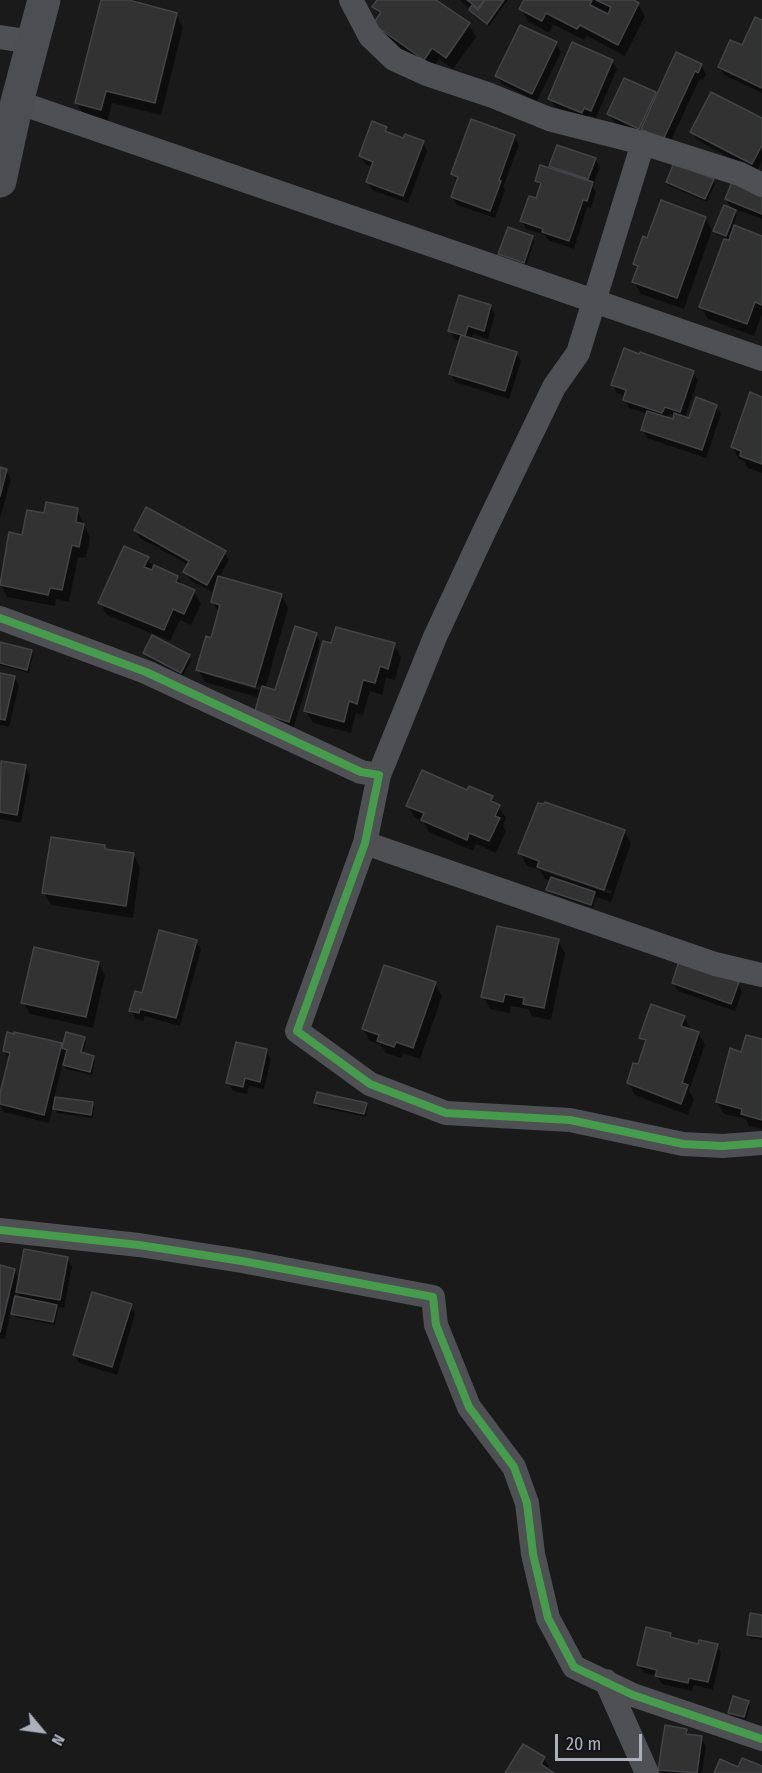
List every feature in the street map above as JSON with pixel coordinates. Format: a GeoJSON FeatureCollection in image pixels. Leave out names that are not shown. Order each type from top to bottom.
{"type":"FeatureCollection","features":[{"type":"Feature","properties":{"kind":"main road"},"geometry":{"type":"LineString","coordinates":[[0,181],[17,102],[44,0]]}},
{"type":"Feature","properties":{"kind":"street"},"geometry":{"type":"LineString","coordinates":[[351,0],[370,36],[394,59],[427,74],[490,95],[549,119],[643,143],[740,174],[762,185]]}},
{"type":"Feature","properties":{"kind":"street"},"geometry":{"type":"LineString","coordinates":[[0,37],[33,42]]}},
{"type":"Feature","properties":{"kind":"street"},"geometry":{"type":"LineString","coordinates":[[17,102],[762,359]]}},
{"type":"Feature","properties":{"kind":"street"},"geometry":{"type":"LineString","coordinates":[[643,143],[578,352],[554,387],[482,536],[435,637],[379,775],[365,843],[297,1031],[370,1084],[446,1113],[570,1120],[683,1144],[723,1146],[762,1143]]}},
{"type":"Feature","properties":{"kind":"street"},"geometry":{"type":"LineString","coordinates":[[0,618],[146,672],[361,772],[379,775]]}},
{"type":"Feature","properties":{"kind":"street"},"geometry":{"type":"LineString","coordinates":[[365,843],[715,964],[762,975]]}},
{"type":"Feature","properties":{"kind":"street"},"geometry":{"type":"LineString","coordinates":[[0,1230],[139,1245],[242,1261],[432,1297],[436,1325],[469,1407],[514,1467],[527,1503],[533,1554],[548,1618],[574,1667],[633,1695],[762,1739]]}},
{"type":"Feature","properties":{"kind":"street"},"geometry":{"type":"LineString","coordinates":[[606,1681],[647,1773]]}},
{"type":"Feature","properties":{"kind":"building"},"geometry":{"type":"Polygon","coordinates":[[[101,0],[129,0],[177,13],[155,103],[106,91],[101,110],[75,103],[101,0]]]}},
{"type":"Feature","properties":{"kind":"building"},"geometry":{"type":"Polygon","coordinates":[[[377,0],[436,0],[470,23],[446,58],[432,48],[424,60],[373,24],[381,12],[372,7],[377,0]]]}},
{"type":"Feature","properties":{"kind":"building"},"geometry":{"type":"Polygon","coordinates":[[[467,0],[484,0],[478,8],[467,0]]]}},
{"type":"Feature","properties":{"kind":"building"},"geometry":{"type":"Polygon","coordinates":[[[485,0],[504,0],[487,24],[469,10],[472,5],[478,10],[485,0]]]}},
{"type":"Feature","properties":{"kind":"building"},"geometry":{"type":"Polygon","coordinates":[[[524,0],[592,0],[590,5],[608,14],[611,7],[596,0],[634,0],[639,3],[618,45],[580,25],[577,29],[546,13],[542,21],[519,9],[524,0]]]}},
{"type":"Feature","properties":{"kind":"building"},"geometry":{"type":"Polygon","coordinates":[[[755,17],[762,20],[762,88],[718,67],[730,40],[742,45],[755,17]]]}},
{"type":"Feature","properties":{"kind":"building"},"geometry":{"type":"Polygon","coordinates":[[[520,25],[557,42],[532,94],[495,76],[520,25]]]}},
{"type":"Feature","properties":{"kind":"building"},"geometry":{"type":"Polygon","coordinates":[[[572,42],[613,60],[591,111],[584,108],[582,113],[548,99],[572,42]]]}},
{"type":"Feature","properties":{"kind":"building"},"geometry":{"type":"Polygon","coordinates":[[[676,52],[702,64],[698,73],[695,71],[663,140],[641,129],[676,52]]]}},
{"type":"Feature","properties":{"kind":"building"},"geometry":{"type":"Polygon","coordinates":[[[624,78],[656,92],[639,129],[607,114],[624,78]]]}},
{"type":"Feature","properties":{"kind":"building"},"geometry":{"type":"Polygon","coordinates":[[[711,92],[762,118],[762,145],[752,164],[690,132],[711,92]]]}},
{"type":"Feature","properties":{"kind":"building"},"geometry":{"type":"Polygon","coordinates":[[[471,119],[515,135],[490,211],[451,197],[458,177],[451,174],[471,119]]]}},
{"type":"Feature","properties":{"kind":"building"},"geometry":{"type":"Polygon","coordinates":[[[372,121],[387,127],[385,131],[403,138],[405,134],[424,141],[403,196],[366,182],[373,162],[359,156],[372,121]]]}},
{"type":"Feature","properties":{"kind":"building"},"geometry":{"type":"Polygon","coordinates":[[[557,145],[596,158],[588,179],[549,166],[557,145]]]}},
{"type":"Feature","properties":{"kind":"building"},"geometry":{"type":"Polygon","coordinates":[[[674,163],[714,179],[705,199],[666,182],[674,163]]]}},
{"type":"Feature","properties":{"kind":"building"},"geometry":{"type":"Polygon","coordinates":[[[540,165],[593,182],[587,201],[583,200],[569,241],[542,232],[543,229],[520,221],[529,196],[536,198],[541,183],[535,181],[540,165]]]}},
{"type":"Feature","properties":{"kind":"building"},"geometry":{"type":"Polygon","coordinates":[[[732,182],[762,194],[762,214],[725,199],[732,182]]]}},
{"type":"Feature","properties":{"kind":"building"},"geometry":{"type":"Polygon","coordinates":[[[661,200],[706,217],[677,298],[632,282],[638,266],[633,264],[643,236],[647,238],[661,200]]]}},
{"type":"Feature","properties":{"kind":"building"},"geometry":{"type":"Polygon","coordinates":[[[724,205],[736,210],[726,236],[713,231],[724,205]]]}},
{"type":"Feature","properties":{"kind":"building"},"geometry":{"type":"Polygon","coordinates":[[[734,225],[762,236],[762,305],[755,302],[747,324],[699,307],[724,239],[729,240],[734,225]]]}},
{"type":"Feature","properties":{"kind":"building"},"geometry":{"type":"Polygon","coordinates":[[[508,227],[533,236],[524,263],[498,254],[508,227]]]}},
{"type":"Feature","properties":{"kind":"building"},"geometry":{"type":"Polygon","coordinates":[[[459,295],[491,305],[484,331],[468,326],[465,336],[448,331],[459,295]]]}},
{"type":"Feature","properties":{"kind":"building"},"geometry":{"type":"Polygon","coordinates":[[[461,335],[517,352],[505,391],[449,374],[461,335]]]}},
{"type":"Feature","properties":{"kind":"building"},"geometry":{"type":"Polygon","coordinates":[[[624,348],[694,371],[680,412],[665,407],[662,413],[623,400],[626,390],[611,385],[624,348]]]}},
{"type":"Feature","properties":{"kind":"building"},"geometry":{"type":"Polygon","coordinates":[[[750,392],[762,397],[762,464],[740,456],[741,451],[731,447],[750,392]]]}},
{"type":"Feature","properties":{"kind":"building"},"geometry":{"type":"Polygon","coordinates":[[[696,397],[717,405],[702,450],[641,430],[647,411],[673,419],[674,413],[689,418],[696,397]]]}},
{"type":"Feature","properties":{"kind":"building"},"geometry":{"type":"Polygon","coordinates":[[[0,467],[7,469],[0,496],[0,467]]]}},
{"type":"Feature","properties":{"kind":"building"},"geometry":{"type":"Polygon","coordinates":[[[46,502],[78,508],[76,522],[84,524],[79,547],[72,545],[62,590],[50,588],[48,595],[0,585],[9,532],[22,535],[27,510],[44,513],[46,502]]]}},
{"type":"Feature","properties":{"kind":"building"},"geometry":{"type":"Polygon","coordinates":[[[146,507],[226,551],[207,585],[183,572],[189,561],[134,530],[146,507]]]}},
{"type":"Feature","properties":{"kind":"building"},"geometry":{"type":"Polygon","coordinates":[[[124,546],[149,557],[144,567],[152,570],[154,565],[178,576],[176,582],[195,590],[184,614],[173,609],[164,630],[98,603],[124,546]]]}},
{"type":"Feature","properties":{"kind":"building"},"geometry":{"type":"Polygon","coordinates":[[[218,576],[282,594],[255,687],[196,670],[206,636],[211,638],[220,605],[211,602],[218,576]]]}},
{"type":"Feature","properties":{"kind":"building"},"geometry":{"type":"Polygon","coordinates":[[[295,626],[317,633],[289,722],[255,711],[262,686],[275,690],[295,626]]]}},
{"type":"Feature","properties":{"kind":"building"},"geometry":{"type":"Polygon","coordinates":[[[336,627],[395,643],[388,669],[380,666],[375,683],[363,680],[357,704],[349,701],[344,722],[304,711],[323,641],[331,643],[336,627]]]}},
{"type":"Feature","properties":{"kind":"building"},"geometry":{"type":"Polygon","coordinates":[[[152,635],[190,655],[181,673],[143,653],[152,635]]]}},
{"type":"Feature","properties":{"kind":"building"},"geometry":{"type":"Polygon","coordinates":[[[0,642],[32,650],[27,670],[0,663],[0,642]]]}},
{"type":"Feature","properties":{"kind":"building"},"geometry":{"type":"Polygon","coordinates":[[[0,673],[15,676],[5,720],[0,719],[0,673]]]}},
{"type":"Feature","properties":{"kind":"building"},"geometry":{"type":"Polygon","coordinates":[[[1,761],[26,765],[17,815],[0,812],[1,761]]]}},
{"type":"Feature","properties":{"kind":"building"},"geometry":{"type":"Polygon","coordinates":[[[422,770],[467,790],[469,786],[493,796],[491,801],[500,805],[495,816],[500,818],[489,841],[469,833],[467,840],[421,820],[424,813],[406,806],[422,770]]]}},
{"type":"Feature","properties":{"kind":"building"},"geometry":{"type":"Polygon","coordinates":[[[545,802],[625,830],[604,890],[537,867],[539,861],[518,853],[538,803],[544,804],[545,802]]]}},
{"type":"Feature","properties":{"kind":"building"},"geometry":{"type":"Polygon","coordinates":[[[51,837],[105,845],[105,849],[134,853],[126,906],[42,893],[51,837]]]}},
{"type":"Feature","properties":{"kind":"building"},"geometry":{"type":"Polygon","coordinates":[[[551,877],[595,892],[591,905],[546,890],[551,877]]]}},
{"type":"Feature","properties":{"kind":"building"},"geometry":{"type":"Polygon","coordinates":[[[497,926],[559,939],[544,1008],[523,1004],[524,998],[505,994],[503,1002],[481,997],[497,926]]]}},
{"type":"Feature","properties":{"kind":"building"},"geometry":{"type":"Polygon","coordinates":[[[159,930],[197,940],[176,1018],[140,1009],[139,1013],[129,1011],[135,991],[142,993],[159,930]]]}},
{"type":"Feature","properties":{"kind":"building"},"geometry":{"type":"Polygon","coordinates":[[[34,947],[99,962],[86,1017],[21,1003],[34,947]]]}},
{"type":"Feature","properties":{"kind":"building"},"geometry":{"type":"Polygon","coordinates":[[[679,961],[739,982],[731,1004],[672,983],[679,961]]]}},
{"type":"Feature","properties":{"kind":"building"},"geometry":{"type":"Polygon","coordinates":[[[384,965],[436,982],[413,1048],[396,1042],[394,1047],[377,1041],[379,1035],[362,1029],[384,965]]]}},
{"type":"Feature","properties":{"kind":"building"},"geometry":{"type":"Polygon","coordinates":[[[651,1004],[685,1016],[681,1026],[699,1032],[682,1083],[688,1085],[681,1104],[627,1083],[633,1063],[638,1064],[646,1040],[639,1038],[651,1004]]]}},
{"type":"Feature","properties":{"kind":"building"},"geometry":{"type":"Polygon","coordinates":[[[7,1032],[62,1043],[44,1115],[0,1104],[0,1093],[10,1053],[3,1051],[7,1032]]]}},
{"type":"Feature","properties":{"kind":"building"},"geometry":{"type":"Polygon","coordinates":[[[66,1032],[85,1037],[81,1052],[94,1056],[90,1072],[63,1065],[67,1050],[62,1048],[66,1032]]]}},
{"type":"Feature","properties":{"kind":"building"},"geometry":{"type":"Polygon","coordinates":[[[746,1035],[762,1039],[762,1120],[741,1114],[742,1109],[716,1102],[730,1048],[741,1052],[746,1035]]]}},
{"type":"Feature","properties":{"kind":"building"},"geometry":{"type":"Polygon","coordinates":[[[236,1042],[267,1049],[260,1082],[245,1078],[243,1087],[226,1083],[236,1042]]]}},
{"type":"Feature","properties":{"kind":"building"},"geometry":{"type":"Polygon","coordinates":[[[317,1092],[367,1103],[364,1114],[314,1103],[317,1092]]]}},
{"type":"Feature","properties":{"kind":"building"},"geometry":{"type":"Polygon","coordinates":[[[55,1097],[93,1102],[91,1115],[53,1109],[55,1097]]]}},
{"type":"Feature","properties":{"kind":"building"},"geometry":{"type":"Polygon","coordinates":[[[24,1249],[68,1257],[60,1300],[16,1292],[24,1249]]]}},
{"type":"Feature","properties":{"kind":"building"},"geometry":{"type":"Polygon","coordinates":[[[0,1265],[15,1269],[0,1332],[0,1265]]]}},
{"type":"Feature","properties":{"kind":"building"},"geometry":{"type":"Polygon","coordinates":[[[92,1292],[132,1304],[112,1367],[73,1355],[92,1292]]]}},
{"type":"Feature","properties":{"kind":"building"},"geometry":{"type":"Polygon","coordinates":[[[15,1296],[57,1305],[53,1322],[11,1314],[15,1296]]]}},
{"type":"Feature","properties":{"kind":"building"},"geometry":{"type":"Polygon","coordinates":[[[750,1613],[762,1615],[762,1637],[747,1635],[750,1613]]]}},
{"type":"Feature","properties":{"kind":"building"},"geometry":{"type":"Polygon","coordinates":[[[646,1627],[671,1633],[670,1637],[698,1644],[699,1640],[718,1644],[708,1682],[689,1678],[688,1683],[655,1676],[657,1670],[637,1665],[646,1627]]]}},
{"type":"Feature","properties":{"kind":"building"},"geometry":{"type":"Polygon","coordinates":[[[733,1696],[749,1701],[744,1717],[728,1713],[733,1696]]]}},
{"type":"Feature","properties":{"kind":"building"},"geometry":{"type":"Polygon","coordinates":[[[665,1725],[687,1729],[686,1734],[702,1736],[697,1773],[658,1770],[665,1725]]]}},
{"type":"Feature","properties":{"kind":"building"},"geometry":{"type":"Polygon","coordinates":[[[523,1744],[545,1757],[541,1764],[554,1773],[505,1773],[523,1744]]]}},
{"type":"Feature","properties":{"kind":"building"},"geometry":{"type":"Polygon","coordinates":[[[742,1758],[762,1766],[762,1773],[714,1773],[720,1759],[738,1767],[742,1758]]]}},
{"type":"Feature","properties":{"kind":"cycle path"},"geometry":{"type":"LineString","coordinates":[[0,618],[146,672],[361,772],[379,775],[365,843],[297,1031],[370,1084],[446,1113],[570,1120],[683,1144],[723,1146],[762,1143]]}},
{"type":"Feature","properties":{"kind":"cycle path"},"geometry":{"type":"LineString","coordinates":[[0,1230],[139,1245],[242,1261],[433,1297],[436,1325],[469,1407],[514,1467],[527,1503],[533,1554],[548,1618],[574,1667],[633,1695],[762,1739]]}}]}
